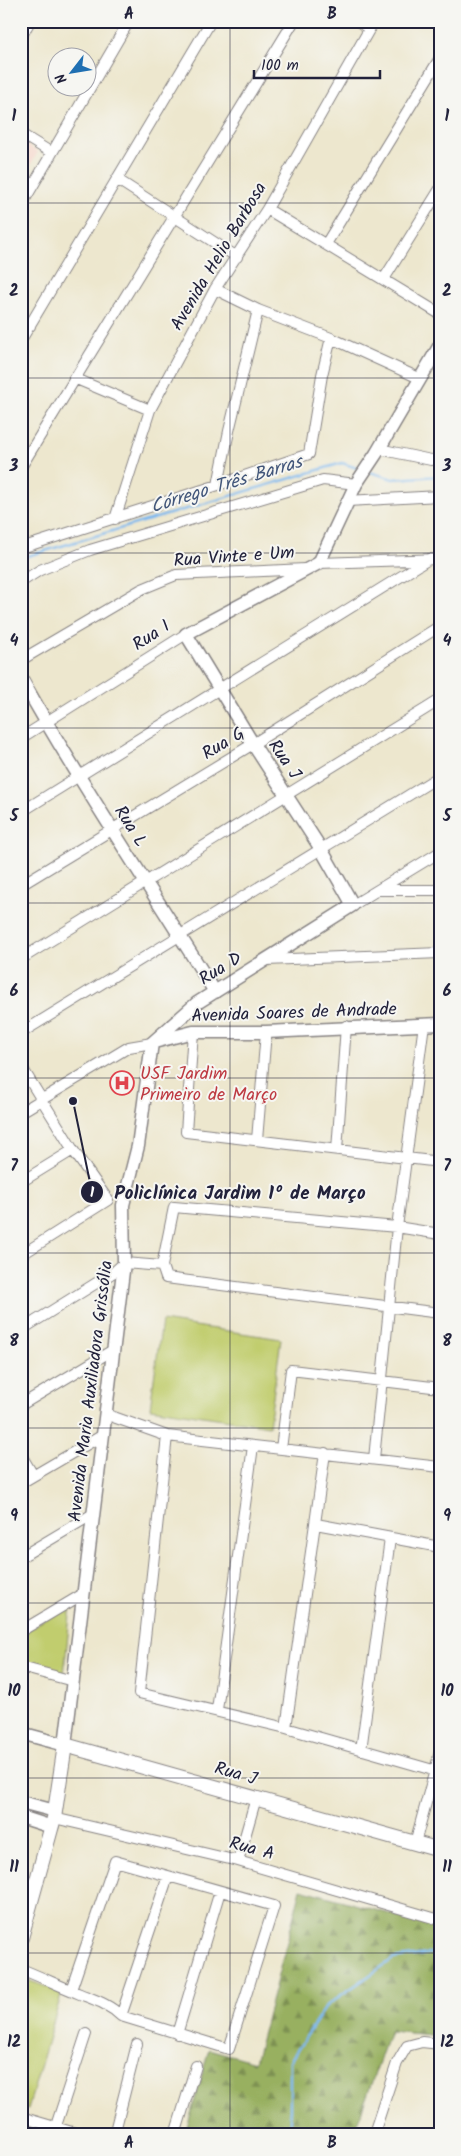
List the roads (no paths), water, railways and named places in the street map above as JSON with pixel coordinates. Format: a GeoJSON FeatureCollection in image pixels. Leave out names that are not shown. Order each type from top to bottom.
{"type":"FeatureCollection","features":[{"type":"Feature","properties":{"kind":"main road","name":"Rua J"},"geometry":{"type":"LineString","coordinates":[[65,1745],[440,1850]]}},
{"type":"Feature","properties":{"kind":"main road"},"geometry":{"type":"LineString","coordinates":[[21,1938],[53,1819],[65,1745]]}},
{"type":"Feature","properties":{"kind":"street"},"geometry":{"type":"LineString","coordinates":[[21,37],[30,21]]}},
{"type":"Feature","properties":{"kind":"street"},"geometry":{"type":"LineString","coordinates":[[21,206],[129,21]]}},
{"type":"Feature","properties":{"kind":"street"},"geometry":{"type":"LineString","coordinates":[[21,340],[26,323],[118,180],[211,21]]}},
{"type":"Feature","properties":{"kind":"street"},"geometry":{"type":"LineString","coordinates":[[21,467],[294,21]]}},
{"type":"Feature","properties":{"kind":"street"},"geometry":{"type":"LineString","coordinates":[[358,21],[372,25]]}},
{"type":"Feature","properties":{"kind":"street","name":"Avenida Helio Barbosa"},"geometry":{"type":"LineString","coordinates":[[115,519],[150,410],[215,289],[267,209],[372,25]]}},
{"type":"Feature","properties":{"kind":"street"},"geometry":{"type":"LineString","coordinates":[[326,244],[440,58]]}},
{"type":"Feature","properties":{"kind":"street"},"geometry":{"type":"LineString","coordinates":[[21,134],[52,153]]}},
{"type":"Feature","properties":{"kind":"street"},"geometry":{"type":"LineString","coordinates":[[118,180],[237,257]]}},
{"type":"Feature","properties":{"kind":"street"},"geometry":{"type":"LineString","coordinates":[[384,279],[440,189]]}},
{"type":"Feature","properties":{"kind":"street"},"geometry":{"type":"LineString","coordinates":[[267,209],[440,314]]}},
{"type":"Feature","properties":{"kind":"street"},"geometry":{"type":"LineString","coordinates":[[215,289],[258,310],[331,338],[419,378]]}},
{"type":"Feature","properties":{"kind":"street"},"geometry":{"type":"LineString","coordinates":[[218,486],[258,310]]}},
{"type":"Feature","properties":{"kind":"street"},"geometry":{"type":"LineString","coordinates":[[21,548],[218,486],[309,454],[322,375],[331,338]]}},
{"type":"Feature","properties":{"kind":"street"},"geometry":{"type":"LineString","coordinates":[[319,563],[359,479],[378,452],[419,378],[440,345]]}},
{"type":"Feature","properties":{"kind":"street"},"geometry":{"type":"LineString","coordinates":[[74,378],[150,410]]}},
{"type":"Feature","properties":{"kind":"street"},"geometry":{"type":"LineString","coordinates":[[378,452],[431,460],[440,459]]}},
{"type":"Feature","properties":{"kind":"street"},"geometry":{"type":"LineString","coordinates":[[21,582],[40,570],[90,550],[323,480],[359,479]]}},
{"type":"Feature","properties":{"kind":"street"},"geometry":{"type":"LineString","coordinates":[[348,501],[440,496]]}},
{"type":"Feature","properties":{"kind":"street"},"geometry":{"type":"LineString","coordinates":[[21,812],[434,559]]}},
{"type":"Feature","properties":{"kind":"street","name":"Rua Vinte e Um"},"geometry":{"type":"LineString","coordinates":[[21,660],[142,589],[176,575],[305,569],[319,563],[434,559]]}},
{"type":"Feature","properties":{"kind":"street","name":"Rua I"},"geometry":{"type":"LineString","coordinates":[[21,738],[186,634],[305,569]]}},
{"type":"Feature","properties":{"kind":"street","name":"Rua G"},"geometry":{"type":"LineString","coordinates":[[21,885],[253,744],[440,626]]}},
{"type":"Feature","properties":{"kind":"street","name":"Rua J"},"geometry":{"type":"LineString","coordinates":[[186,634],[253,744],[321,849],[353,905]]}},
{"type":"Feature","properties":{"kind":"street","name":"Rua L"},"geometry":{"type":"LineString","coordinates":[[21,678],[46,723],[215,992]]}},
{"type":"Feature","properties":{"kind":"street"},"geometry":{"type":"LineString","coordinates":[[21,959],[440,700]]}},
{"type":"Feature","properties":{"kind":"street"},"geometry":{"type":"LineString","coordinates":[[21,1033],[440,776]]}},
{"type":"Feature","properties":{"kind":"street","name":"Rua D"},"geometry":{"type":"LineString","coordinates":[[152,1043],[197,1003],[440,852]]}},
{"type":"Feature","properties":{"kind":"street"},"geometry":{"type":"LineString","coordinates":[[379,890],[440,890]]}},
{"type":"Feature","properties":{"kind":"street"},"geometry":{"type":"LineString","coordinates":[[265,960],[440,954]]}},
{"type":"Feature","properties":{"kind":"street"},"geometry":{"type":"LineString","coordinates":[[374,1458],[397,1228],[424,1024]]}},
{"type":"Feature","properties":{"kind":"street","name":"Avenida Soares de Andrade"},"geometry":{"type":"LineString","coordinates":[[152,1043],[193,1032],[266,1032],[346,1026],[440,1024]]}},
{"type":"Feature","properties":{"kind":"street"},"geometry":{"type":"LineString","coordinates":[[337,1150],[346,1026]]}},
{"type":"Feature","properties":{"kind":"street"},"geometry":{"type":"LineString","coordinates":[[193,1032],[186,1132],[440,1162]]}},
{"type":"Feature","properties":{"kind":"street"},"geometry":{"type":"LineString","coordinates":[[257,1140],[266,1032]]}},
{"type":"Feature","properties":{"kind":"street"},"geometry":{"type":"LineString","coordinates":[[21,1112],[129,1047],[152,1043]]}},
{"type":"Feature","properties":{"kind":"street","name":"Avenida Maria Auxiliadora Grissólia"},"geometry":{"type":"LineString","coordinates":[[65,1745],[124,1263],[124,1205],[138,1146],[152,1043]]}},
{"type":"Feature","properties":{"kind":"street"},"geometry":{"type":"LineString","coordinates":[[21,1066],[73,1150],[108,1200],[124,1205]]}},
{"type":"Feature","properties":{"kind":"street"},"geometry":{"type":"LineString","coordinates":[[21,1182],[73,1150]]}},
{"type":"Feature","properties":{"kind":"street"},"geometry":{"type":"LineString","coordinates":[[21,1255],[108,1200]]}},
{"type":"Feature","properties":{"kind":"street"},"geometry":{"type":"LineString","coordinates":[[440,1234],[397,1228],[174,1208],[162,1266],[166,1278],[440,1313]]}},
{"type":"Feature","properties":{"kind":"street"},"geometry":{"type":"LineString","coordinates":[[21,1330],[114,1272],[124,1263],[162,1266]]}},
{"type":"Feature","properties":{"kind":"street"},"geometry":{"type":"LineString","coordinates":[[21,1405],[113,1350]]}},
{"type":"Feature","properties":{"kind":"street"},"geometry":{"type":"LineString","coordinates":[[281,1449],[292,1370],[440,1388]]}},
{"type":"Feature","properties":{"kind":"street"},"geometry":{"type":"LineString","coordinates":[[105,1414],[167,1436],[440,1467]]}},
{"type":"Feature","properties":{"kind":"street"},"geometry":{"type":"LineString","coordinates":[[21,1483],[103,1435]]}},
{"type":"Feature","properties":{"kind":"street"},"geometry":{"type":"LineString","coordinates":[[167,1436],[139,1693],[217,1710],[286,1728],[438,1772]]}},
{"type":"Feature","properties":{"kind":"street"},"geometry":{"type":"LineString","coordinates":[[217,1710],[253,1446]]}},
{"type":"Feature","properties":{"kind":"street"},"geometry":{"type":"LineString","coordinates":[[286,1728],[325,1453]]}},
{"type":"Feature","properties":{"kind":"street"},"geometry":{"type":"LineString","coordinates":[[21,1455],[34,1475]]}},
{"type":"Feature","properties":{"kind":"street"},"geometry":{"type":"LineString","coordinates":[[21,1557],[93,1514]]}},
{"type":"Feature","properties":{"kind":"street"},"geometry":{"type":"LineString","coordinates":[[316,1524],[440,1547]]}},
{"type":"Feature","properties":{"kind":"street"},"geometry":{"type":"LineString","coordinates":[[361,1750],[390,1539]]}},
{"type":"Feature","properties":{"kind":"street"},"geometry":{"type":"LineString","coordinates":[[21,1631],[83,1594]]}},
{"type":"Feature","properties":{"kind":"street"},"geometry":{"type":"LineString","coordinates":[[21,1667],[73,1681]]}},
{"type":"Feature","properties":{"kind":"street","name":"Rua J"},"geometry":{"type":"LineString","coordinates":[[21,1733],[65,1745]]}},
{"type":"Feature","properties":{"kind":"street"},"geometry":{"type":"LineString","coordinates":[[415,1843],[438,1772],[440,1752]]}},
{"type":"Feature","properties":{"kind":"street"},"geometry":{"type":"LineString","coordinates":[[238,1861],[256,1798]]}},
{"type":"Feature","properties":{"kind":"street","name":"Rua A"},"geometry":{"type":"LineString","coordinates":[[21,1802],[53,1819]]}},
{"type":"Feature","properties":{"kind":"street","name":"Rua A"},"geometry":{"type":"LineString","coordinates":[[21,1817],[53,1819],[238,1861],[440,1920]]}},
{"type":"Feature","properties":{"kind":"street"},"geometry":{"type":"LineString","coordinates":[[21,1969],[71,1990],[103,2003],[114,2009],[121,2016],[229,2049],[274,1906],[115,1861],[71,1990]]}},
{"type":"Feature","properties":{"kind":"street"},"geometry":{"type":"LineString","coordinates":[[121,2016],[168,1876]]}},
{"type":"Feature","properties":{"kind":"street"},"geometry":{"type":"LineString","coordinates":[[177,2034],[220,1891]]}},
{"type":"Feature","properties":{"kind":"street"},"geometry":{"type":"LineString","coordinates":[[54,2131],[86,2034]]}},
{"type":"Feature","properties":{"kind":"street"},"geometry":{"type":"LineString","coordinates":[[378,2131],[397,2063],[407,2046],[422,2042],[440,2044]]}},
{"type":"Feature","properties":{"kind":"street"},"geometry":{"type":"LineString","coordinates":[[114,2135],[137,2044]]}},
{"type":"Feature","properties":{"kind":"street"},"geometry":{"type":"LineString","coordinates":[[175,2135],[196,2066]]}},
{"type":"Feature","properties":{"kind":"street"},"geometry":{"type":"LineString","coordinates":[[21,2117],[54,2131],[82,2135]]}},
{"type":"Feature","properties":{"kind":"street"},"geometry":{"type":"LineString","coordinates":[[438,2135],[440,2127]]}},
{"type":"Feature","properties":{"kind":"waterway","name":"Córrego Três Barras"},"geometry":{"type":"LineString","coordinates":[[21,558],[342,463],[360,469]]}},
{"type":"Feature","properties":{"kind":"waterway","name":"Córrego Três Barras"},"geometry":{"type":"LineString","coordinates":[[370,472],[393,479],[440,476]]}},
{"type":"Feature","properties":{"kind":"waterway"},"geometry":{"type":"LineString","coordinates":[[290,2135],[290,2061],[327,2005],[393,1959],[440,1952]]}},
{"type":"Feature","properties":{"kind":"place","name":"USF Jardim Primeiro de Março"},"geometry":{"type":"Point","coordinates":[122,1083]}},
{"type":"Feature","properties":{"kind":"place","name":"Policlínica Jardim 1º de Março"},"geometry":{"type":"Point","coordinates":[73,1101]}}]}
